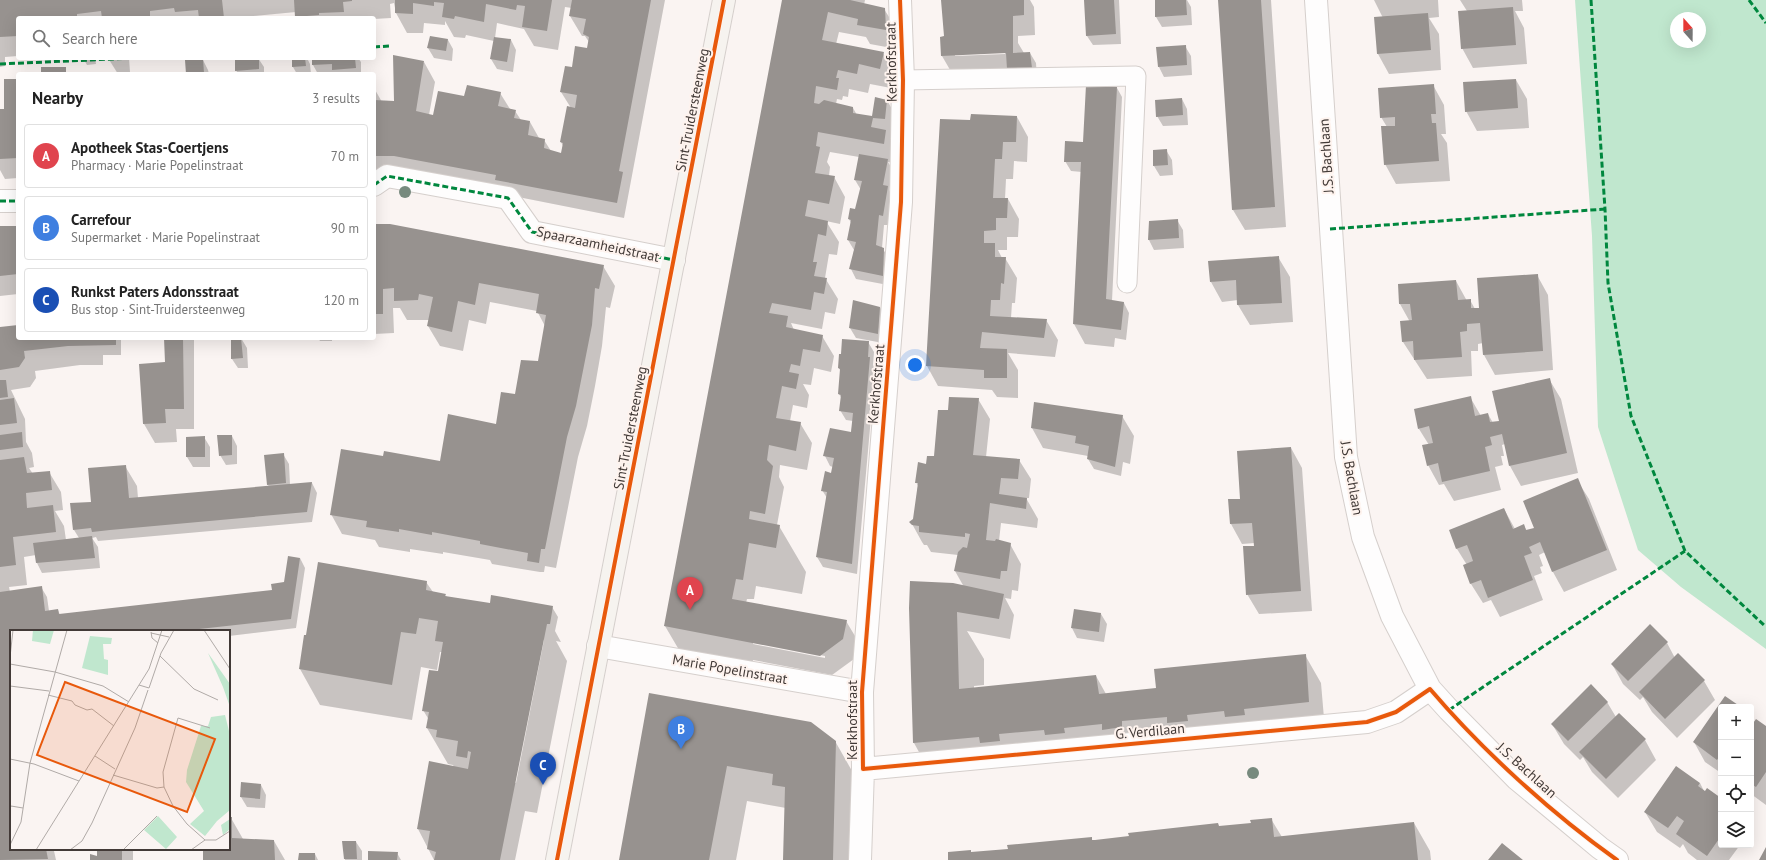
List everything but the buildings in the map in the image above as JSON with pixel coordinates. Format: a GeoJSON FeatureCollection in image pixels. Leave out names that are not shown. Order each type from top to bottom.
{"type":"FeatureCollection","features":[{"type":"Feature","properties":{"kind":"main road","name":"Sint-Truidersteenweg"},"geometry":{"type":"LineString","coordinates":[[557,860],[724,0]]}},
{"type":"Feature","properties":{"kind":"street","name":"Kerkhofstraat"},"geometry":{"type":"LineString","coordinates":[[860,860],[864,769],[862,692],[901,202],[903,80],[900,0]]}},
{"type":"Feature","properties":{"kind":"street","name":"J.S. Bachlaan"},"geometry":{"type":"LineString","coordinates":[[1316,0],[1346,458],[1363,537],[1392,616],[1430,689],[1518,779],[1600,848],[1617,860]]}},
{"type":"Feature","properties":{"kind":"street","name":"Spaarzaamheidstraat"},"geometry":{"type":"LineString","coordinates":[[376,184],[387,176],[508,198],[532,232],[674,260]]}},
{"type":"Feature","properties":{"kind":"street"},"geometry":{"type":"LineString","coordinates":[[0,201],[16,201]]}},
{"type":"Feature","properties":{"kind":"street","name":"Marie Popelinstraat"},"geometry":{"type":"LineString","coordinates":[[598,646],[862,692]]}},
{"type":"Feature","properties":{"kind":"street","name":"G. Verdilaan"},"geometry":{"type":"LineString","coordinates":[[864,769],[1367,722],[1396,712],[1430,689]]}},
{"type":"Feature","properties":{"kind":"lane"},"geometry":{"type":"LineString","coordinates":[[903,80],[1136,76],[1127,283]]}},
{"type":"Feature","properties":{"kind":"green space"},"geometry":{"type":"Polygon","coordinates":[[[1575,0],[1766,0],[1766,649],[1681,587],[1638,550],[1598,427],[1592,236],[1575,0]]]}},
{"type":"Feature","properties":{"kind":"marked path"},"geometry":{"type":"LineString","coordinates":[[1591,0],[1605,209],[1608,283],[1631,416],[1685,551],[1766,627]]}},
{"type":"Feature","properties":{"kind":"marked path"},"geometry":{"type":"LineString","coordinates":[[1749,0],[1766,23]]}},
{"type":"Feature","properties":{"kind":"marked path"},"geometry":{"type":"LineString","coordinates":[[376,47],[389,46]]}},
{"type":"Feature","properties":{"kind":"marked path"},"geometry":{"type":"LineString","coordinates":[[0,64],[90,60]]}},
{"type":"Feature","properties":{"kind":"marked path"},"geometry":{"type":"LineString","coordinates":[[376,184],[387,176],[508,198],[532,232],[674,260]]}},
{"type":"Feature","properties":{"kind":"marked path"},"geometry":{"type":"LineString","coordinates":[[0,201],[16,201]]}},
{"type":"Feature","properties":{"kind":"marked path"},"geometry":{"type":"LineString","coordinates":[[1330,229],[1605,209]]}},
{"type":"Feature","properties":{"kind":"marked path"},"geometry":{"type":"LineString","coordinates":[[1449,710],[1685,551]]}},
{"type":"Feature","properties":{"kind":"cycle path"},"geometry":{"type":"LineString","coordinates":[[557,860],[724,0]]}},
{"type":"Feature","properties":{"kind":"cycle path"},"geometry":{"type":"LineString","coordinates":[[900,0],[903,80],[901,202],[862,692],[863,769],[1367,722],[1396,712],[1430,689],[1472,735],[1543,802],[1592,842],[1617,860]]}},
{"type":"Feature","properties":{"kind":"place","name":"Apotheek Stas-Coertjens"},"geometry":{"type":"Point","coordinates":[690,610]}},
{"type":"Feature","properties":{"kind":"place","name":"Carrefour"},"geometry":{"type":"Point","coordinates":[681,749]}},
{"type":"Feature","properties":{"kind":"place","name":"Runkst Paters Adonsstraat"},"geometry":{"type":"Point","coordinates":[543,785]}}]}
